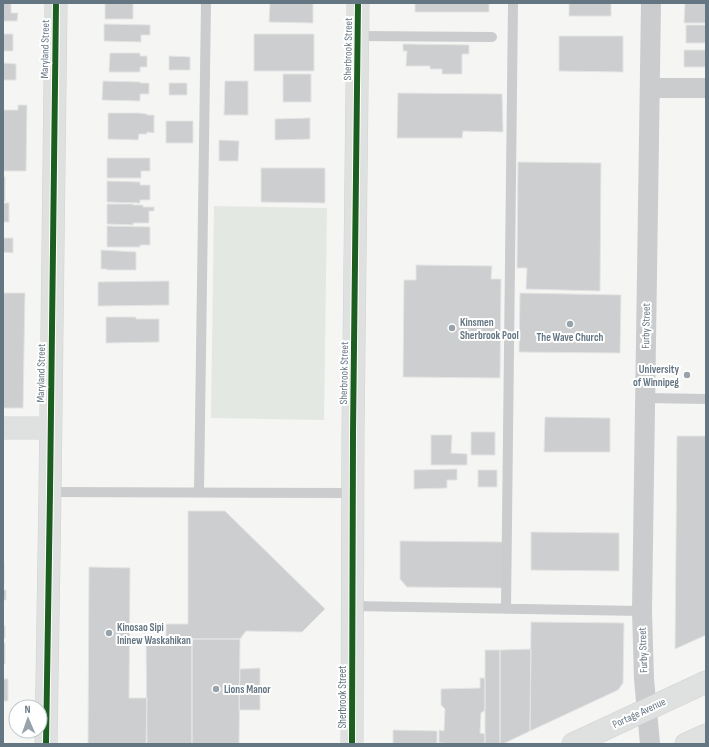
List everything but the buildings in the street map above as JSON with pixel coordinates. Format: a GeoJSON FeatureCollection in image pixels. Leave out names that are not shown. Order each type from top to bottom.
{"type":"FeatureCollection","features":[{"type":"Feature","properties":{"kind":"main road","name":"Maryland Street"},"geometry":{"type":"LineString","coordinates":[[46,744],[56,3]]}},
{"type":"Feature","properties":{"kind":"main road","name":"Sherbrook Street"},"geometry":{"type":"LineString","coordinates":[[352,744],[358,3]]}},
{"type":"Feature","properties":{"kind":"main road"},"geometry":{"type":"LineString","coordinates":[[3,428],[51,428]]}},
{"type":"Feature","properties":{"kind":"main road","name":"Portage Avenue"},"geometry":{"type":"LineString","coordinates":[[573,744],[706,682]]}},
{"type":"Feature","properties":{"kind":"street","name":"Furby Street"},"geometry":{"type":"LineString","coordinates":[[650,744],[644,678],[642,611],[651,3]]}},
{"type":"Feature","properties":{"kind":"street"},"geometry":{"type":"LineString","coordinates":[[650,88],[706,88]]}},
{"type":"Feature","properties":{"kind":"lane"},"geometry":{"type":"LineString","coordinates":[[199,492],[206,3]]}},
{"type":"Feature","properties":{"kind":"lane"},"geometry":{"type":"LineString","coordinates":[[506,609],[513,3]]}},
{"type":"Feature","properties":{"kind":"lane"},"geometry":{"type":"LineString","coordinates":[[358,36],[492,37]]}},
{"type":"Feature","properties":{"kind":"lane"},"geometry":{"type":"LineString","coordinates":[[645,398],[706,399]]}},
{"type":"Feature","properties":{"kind":"lane"},"geometry":{"type":"LineString","coordinates":[[50,492],[353,493]]}},
{"type":"Feature","properties":{"kind":"lane"},"geometry":{"type":"LineString","coordinates":[[352,606],[642,611]]}},
{"type":"Feature","properties":{"kind":"shaded area"},"geometry":{"type":"Polygon","coordinates":[[[214,206],[327,208],[324,420],[211,418],[214,206]]]}},
{"type":"Feature","properties":{"kind":"cycle path"},"geometry":{"type":"LineString","coordinates":[[46,744],[56,3]]}},
{"type":"Feature","properties":{"kind":"cycle path"},"geometry":{"type":"LineString","coordinates":[[352,744],[353,433],[358,3]]}},
{"type":"Feature","properties":{"kind":"place","name":"The Wave Church"},"geometry":{"type":"Point","coordinates":[570,324]}},
{"type":"Feature","properties":{"kind":"place","name":"Kinsmen Sherbrook Pool"},"geometry":{"type":"Point","coordinates":[452,328]}},
{"type":"Feature","properties":{"kind":"place","name":"University of Winnipeg"},"geometry":{"type":"Point","coordinates":[687,375]}},
{"type":"Feature","properties":{"kind":"place","name":"Kinosao Sipi Ininew Waskahikan"},"geometry":{"type":"Point","coordinates":[109,633]}},
{"type":"Feature","properties":{"kind":"place","name":"Lions Manor"},"geometry":{"type":"Point","coordinates":[216,689]}}]}
